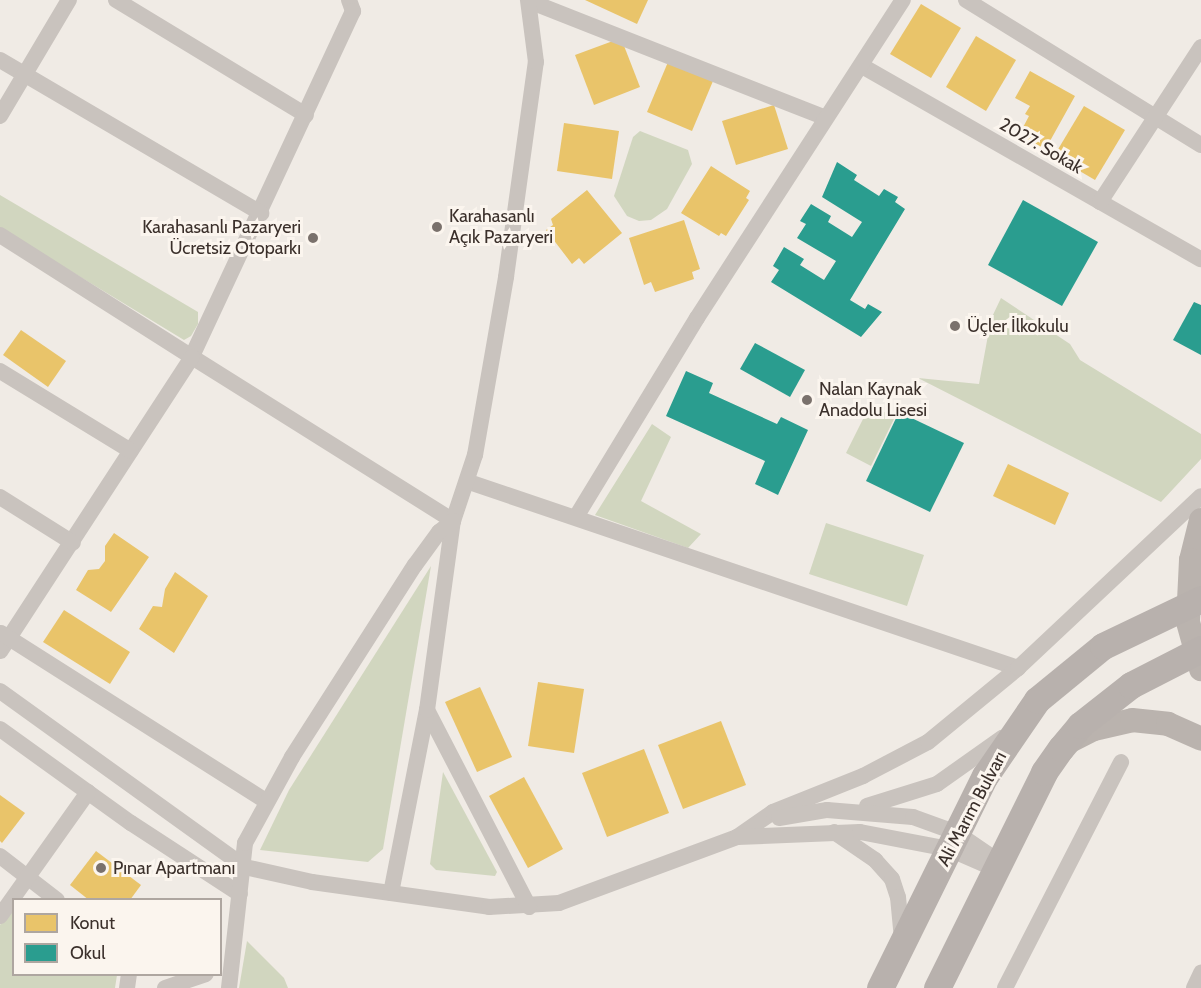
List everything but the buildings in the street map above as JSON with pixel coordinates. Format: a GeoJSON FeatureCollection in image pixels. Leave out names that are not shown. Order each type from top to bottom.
{"type":"FeatureCollection","features":[{"type":"Feature","properties":{"kind":"main road","name":"Ali Marım Bulvarı"},"geometry":{"type":"LineString","coordinates":[[880,988],[986,776],[1037,700],[1079,663],[1127,632],[1195,601]]}},
{"type":"Feature","properties":{"kind":"main road"},"geometry":{"type":"LineString","coordinates":[[937,988],[1044,772],[1061,748],[1080,725],[1131,685],[1199,657]]}},
{"type":"Feature","properties":{"kind":"street"},"geometry":{"type":"LineString","coordinates":[[0,116],[69,0]]}},
{"type":"Feature","properties":{"kind":"street"},"geometry":{"type":"LineString","coordinates":[[116,0],[306,115]]}},
{"type":"Feature","properties":{"kind":"street"},"geometry":{"type":"LineString","coordinates":[[266,801],[3,640],[73,543],[192,357],[306,115],[351,5],[335,0]]}},
{"type":"Feature","properties":{"kind":"street"},"geometry":{"type":"LineString","coordinates":[[576,517],[697,318],[903,0]]}},
{"type":"Feature","properties":{"kind":"street"},"geometry":{"type":"LineString","coordinates":[[966,0],[1201,145]]}},
{"type":"Feature","properties":{"kind":"street"},"geometry":{"type":"LineString","coordinates":[[391,893],[428,710],[453,522],[469,482],[506,277],[536,62],[528,1],[826,118]]}},
{"type":"Feature","properties":{"kind":"street"},"geometry":{"type":"LineString","coordinates":[[1100,202],[1201,47]]}},
{"type":"Feature","properties":{"kind":"street"},"geometry":{"type":"LineString","coordinates":[[0,60],[261,213]]}},
{"type":"Feature","properties":{"kind":"street","name":"2027. Sokak"},"geometry":{"type":"LineString","coordinates":[[862,66],[1201,260]]}},
{"type":"Feature","properties":{"kind":"street"},"geometry":{"type":"LineString","coordinates":[[0,235],[453,522]]}},
{"type":"Feature","properties":{"kind":"street"},"geometry":{"type":"LineString","coordinates":[[0,371],[131,451]]}},
{"type":"Feature","properties":{"kind":"street"},"geometry":{"type":"LineString","coordinates":[[469,482],[1018,668]]}},
{"type":"Feature","properties":{"kind":"street"},"geometry":{"type":"LineString","coordinates":[[0,691],[244,867],[391,893],[489,907],[529,908],[559,903],[737,837],[773,812],[904,756],[960,718],[1018,668],[1201,496]]}},
{"type":"Feature","properties":{"kind":"street"},"geometry":{"type":"LineString","coordinates":[[0,497],[73,543]]}},
{"type":"Feature","properties":{"kind":"street"},"geometry":{"type":"LineString","coordinates":[[1199,657],[1189,630],[1195,601],[1191,560],[1201,520]]}},
{"type":"Feature","properties":{"kind":"street"},"geometry":{"type":"LineString","coordinates":[[229,988],[227,967],[244,867],[245,843],[266,801],[415,565],[439,532],[453,522]]}},
{"type":"Feature","properties":{"kind":"street"},"geometry":{"type":"LineString","coordinates":[[428,710],[529,908]]}},
{"type":"Feature","properties":{"kind":"street"},"geometry":{"type":"LineString","coordinates":[[1061,748],[1094,729],[1132,720],[1168,724],[1201,739]]}},
{"type":"Feature","properties":{"kind":"street"},"geometry":{"type":"LineString","coordinates":[[848,810],[938,784],[1019,724]]}},
{"type":"Feature","properties":{"kind":"street"},"geometry":{"type":"LineString","coordinates":[[0,729],[88,792],[240,894]]}},
{"type":"Feature","properties":{"kind":"street"},"geometry":{"type":"LineString","coordinates":[[1005,988],[1121,762]]}},
{"type":"Feature","properties":{"kind":"street"},"geometry":{"type":"LineString","coordinates":[[13,898],[88,792]]}},
{"type":"Feature","properties":{"kind":"street"},"geometry":{"type":"LineString","coordinates":[[754,826],[797,813],[848,810],[913,817],[997,865]]}},
{"type":"Feature","properties":{"kind":"street"},"geometry":{"type":"LineString","coordinates":[[737,837],[834,832],[953,841]]}},
{"type":"Feature","properties":{"kind":"street"},"geometry":{"type":"LineString","coordinates":[[834,832],[875,860],[892,879],[898,897],[902,945]]}},
{"type":"Feature","properties":{"kind":"street"},"geometry":{"type":"LineString","coordinates":[[0,856],[54,898]]}},
{"type":"Feature","properties":{"kind":"street"},"geometry":{"type":"LineString","coordinates":[[0,916],[12,899]]}},
{"type":"Feature","properties":{"kind":"street"},"geometry":{"type":"LineString","coordinates":[[1194,988],[1201,973]]}},
{"type":"Feature","properties":{"kind":"street"},"geometry":{"type":"LineString","coordinates":[[165,988],[203,976]]}},
{"type":"Feature","properties":{"kind":"green space"},"geometry":{"type":"Polygon","coordinates":[[[640,131],[688,150],[692,164],[667,209],[651,220],[639,221],[627,216],[614,196],[633,137],[640,131]]]}},
{"type":"Feature","properties":{"kind":"green space"},"geometry":{"type":"Polygon","coordinates":[[[0,195],[198,312],[198,324],[191,336],[184,340],[0,228],[0,195]]]}},
{"type":"Feature","properties":{"kind":"green space"},"geometry":{"type":"Polygon","coordinates":[[[1001,298],[1070,344],[1080,360],[1201,434],[1201,459],[1161,502],[918,378],[979,384],[991,319],[1001,298]]]}},
{"type":"Feature","properties":{"kind":"green space"},"geometry":{"type":"Polygon","coordinates":[[[870,405],[895,417],[871,466],[846,453],[870,405]]]}},
{"type":"Feature","properties":{"kind":"green space"},"geometry":{"type":"Polygon","coordinates":[[[652,424],[671,437],[641,501],[701,534],[688,548],[595,515],[652,424]]]}},
{"type":"Feature","properties":{"kind":"green space"},"geometry":{"type":"Polygon","coordinates":[[[826,523],[924,555],[907,606],[809,574],[826,523]]]}},
{"type":"Feature","properties":{"kind":"green space"},"geometry":{"type":"Polygon","coordinates":[[[431,566],[383,849],[368,862],[260,850],[289,790],[431,566]]]}},
{"type":"Feature","properties":{"kind":"green space"},"geometry":{"type":"Polygon","coordinates":[[[443,772],[497,872],[495,876],[436,870],[430,864],[443,772]]]}},
{"type":"Feature","properties":{"kind":"green space"},"geometry":{"type":"Polygon","coordinates":[[[12,906],[12,976],[117,976],[115,988],[0,988],[0,925],[12,906]]]}},
{"type":"Feature","properties":{"kind":"green space"},"geometry":{"type":"Polygon","coordinates":[[[247,941],[284,978],[288,988],[239,988],[247,941]]]}},
{"type":"Feature","properties":{"kind":"place","name":"Karahasanlı Açık Pazaryeri"},"geometry":{"type":"Point","coordinates":[437,227]}},
{"type":"Feature","properties":{"kind":"place","name":"Karahasanlı Pazaryeri Ücretsiz Otoparkı"},"geometry":{"type":"Point","coordinates":[313,238]}},
{"type":"Feature","properties":{"kind":"place","name":"Üçler İlkokulu"},"geometry":{"type":"Point","coordinates":[955,326]}},
{"type":"Feature","properties":{"kind":"place","name":"Nalan Kaynak Anadolu Lisesi"},"geometry":{"type":"Point","coordinates":[807,400]}},
{"type":"Feature","properties":{"kind":"place","name":"Pınar Apartmanı"},"geometry":{"type":"Point","coordinates":[101,868]}}]}
